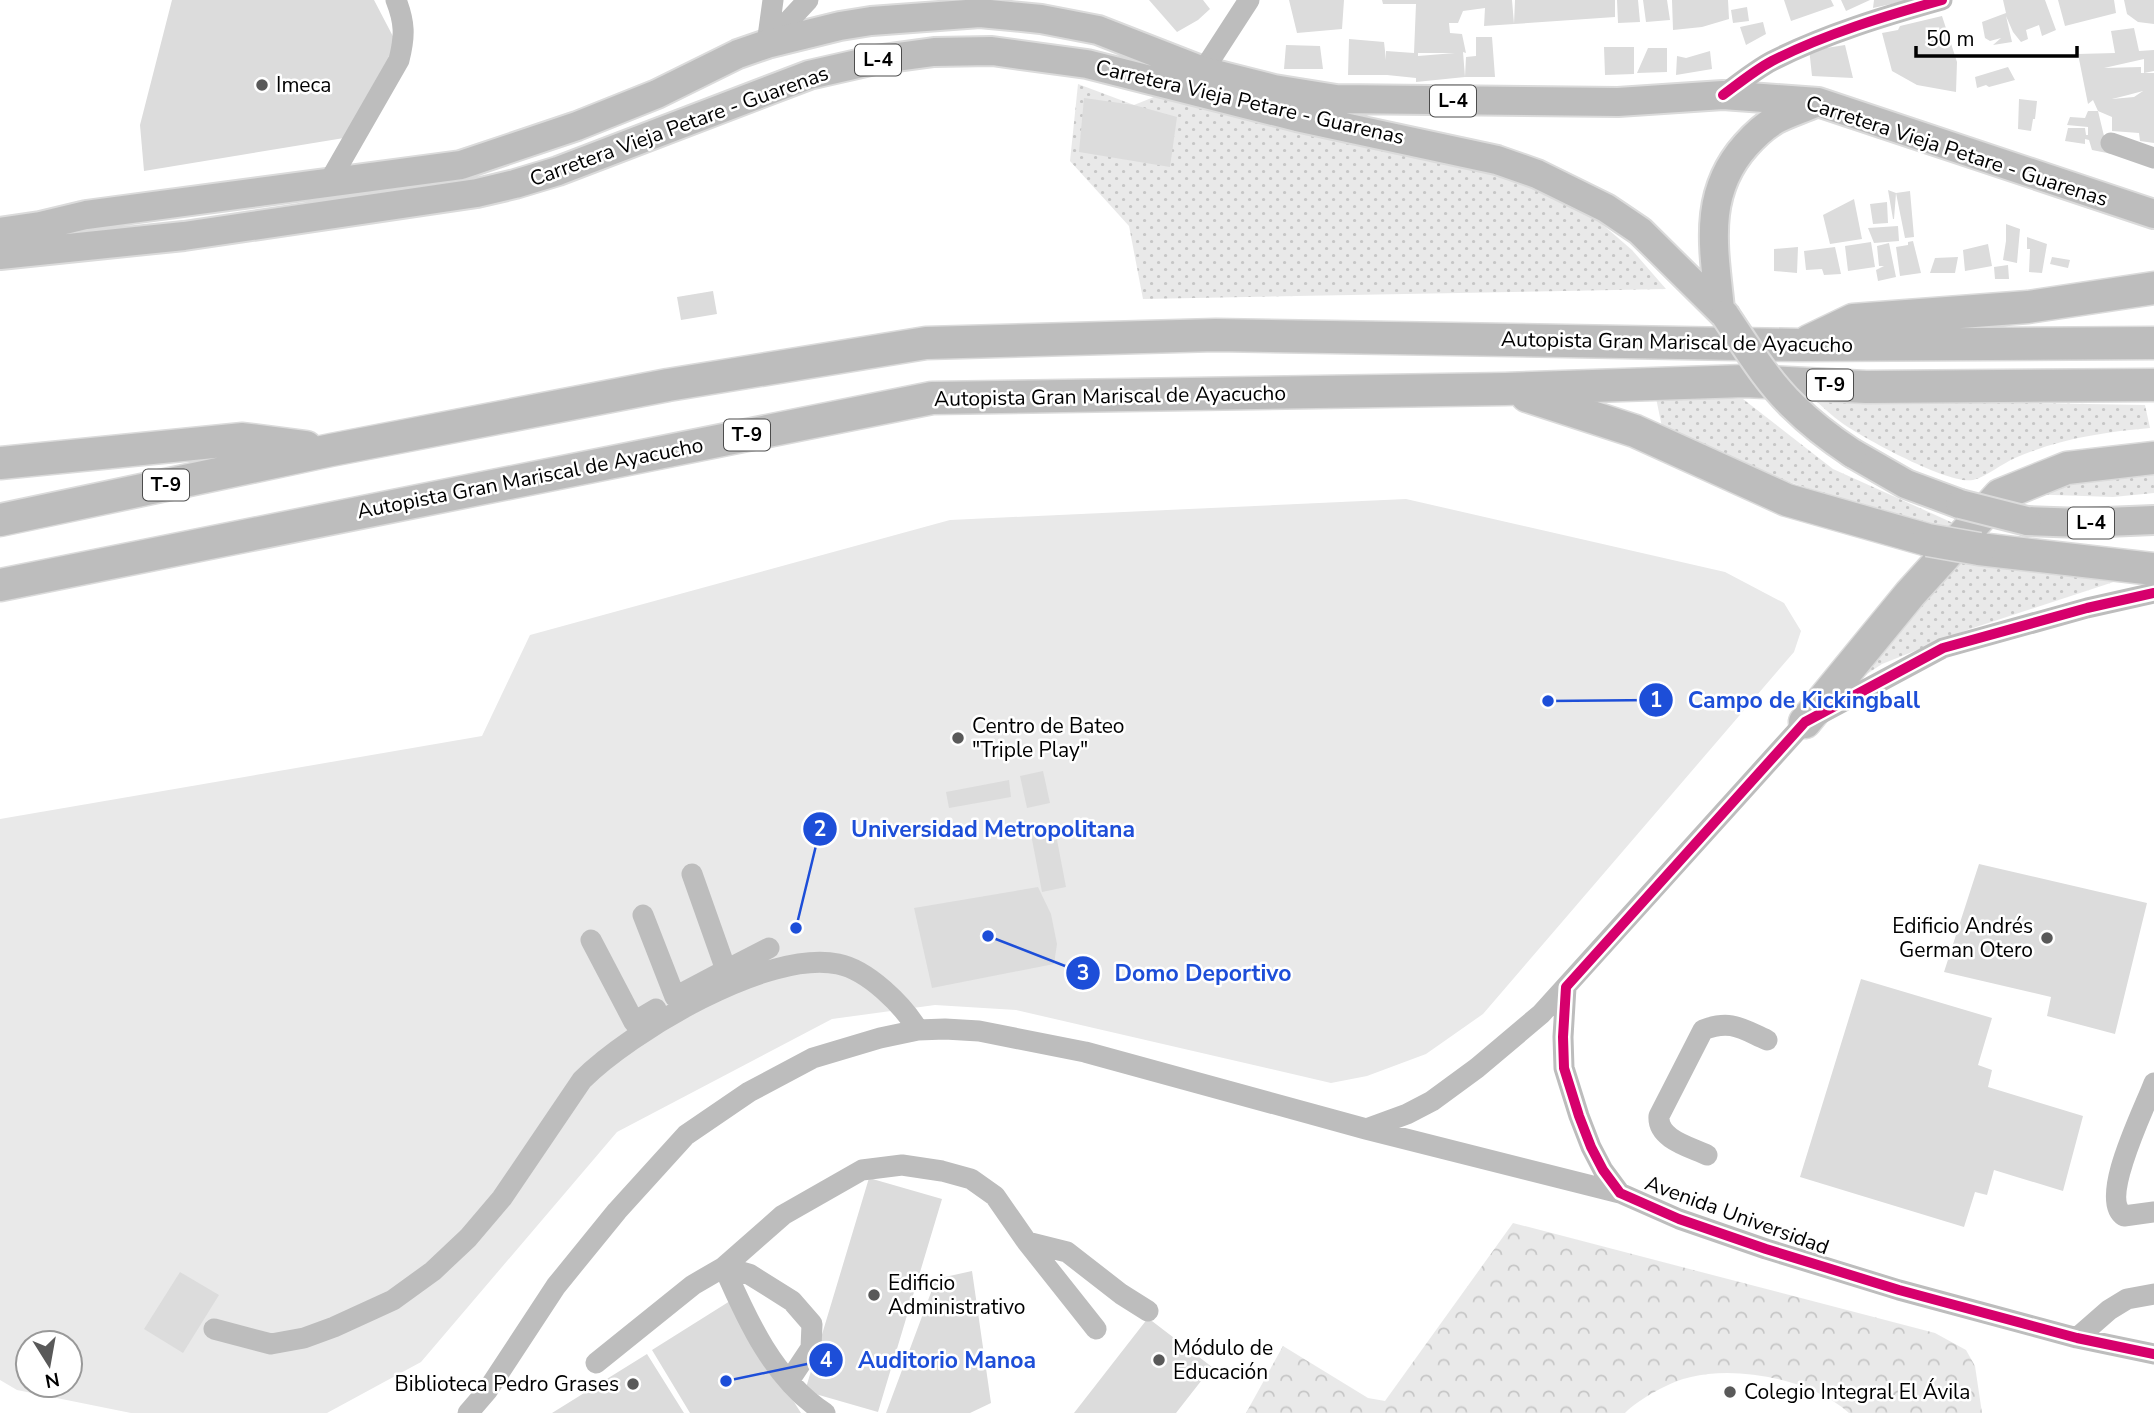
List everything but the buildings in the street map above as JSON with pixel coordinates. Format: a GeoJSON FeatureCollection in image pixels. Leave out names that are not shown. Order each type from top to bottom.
{"type":"FeatureCollection","features":[{"type":"Feature","properties":{"kind":"highway"},"geometry":{"type":"LineString","coordinates":[[1800,345],[1853,320],[2028,307],[2154,288]]}},
{"type":"Feature","properties":{"kind":"highway","name":"Autopista Gran Mariscal de Ayacucho"},"geometry":{"type":"LineString","coordinates":[[0,520],[331,450],[668,385],[926,343],[1216,335],[1800,345],[2154,344]]}},
{"type":"Feature","properties":{"kind":"highway","name":"Autopista Gran Mariscal de Ayacucho"},"geometry":{"type":"LineString","coordinates":[[0,585],[932,398],[1745,381],[1866,387],[2154,385]]}},
{"type":"Feature","properties":{"kind":"highway"},"geometry":{"type":"LineString","coordinates":[[1505,388],[1635,431],[1787,500],[1928,540],[1979,549],[2154,569]]}},
{"type":"Feature","properties":{"kind":"highway"},"geometry":{"type":"LineString","coordinates":[[0,463],[243,439],[331,450]]}},
{"type":"Feature","properties":{"kind":"highway"},"geometry":{"type":"LineString","coordinates":[[1805,722],[1910,594],[2000,495],[2067,468],[2154,458]]}},
{"type":"Feature","properties":{"kind":"main road","name":"Carretera Vieja Petare - Guarenas"},"geometry":{"type":"LineString","coordinates":[[0,232],[86,215],[461,165],[577,126],[645,99],[738,54],[767,44],[861,23],[976,7],[1098,30],[1203,71],[1274,89],[1336,99],[1618,102],[1723,95],[1818,102],[2154,214]]}},
{"type":"Feature","properties":{"kind":"main road","name":"Carretera Vieja Petare - Guarenas"},"geometry":{"type":"LineString","coordinates":[[0,254],[184,236],[477,192],[558,171],[809,75],[875,60],[934,52],[992,51],[1087,64],[1259,108],[1497,160],[1537,174],[1606,208],[1640,231],[1723,312]]}},
{"type":"Feature","properties":{"kind":"main road","name":"L-4"},"geometry":{"type":"LineString","coordinates":[[1818,102],[1775,121],[1752,138],[1735,157],[1723,180],[1715,206],[1713,231],[1723,312],[1758,365],[1791,405],[1823,433],[1906,484],[1960,504],[2027,521],[2082,523],[2154,520]]}},
{"type":"Feature","properties":{"kind":"street"},"geometry":{"type":"LineString","coordinates":[[329,181],[399,60],[405,38],[402,15],[396,0]]}},
{"type":"Feature","properties":{"kind":"street"},"geometry":{"type":"LineString","coordinates":[[767,44],[773,0]]}},
{"type":"Feature","properties":{"kind":"street"},"geometry":{"type":"LineString","coordinates":[[767,44],[808,0]]}},
{"type":"Feature","properties":{"kind":"street"},"geometry":{"type":"LineString","coordinates":[[1203,71],[1249,0]]}},
{"type":"Feature","properties":{"kind":"street"},"geometry":{"type":"LineString","coordinates":[[1723,95],[1769,62],[1791,52],[1891,14],[1942,0]]}},
{"type":"Feature","properties":{"kind":"street"},"geometry":{"type":"LineString","coordinates":[[2111,143],[2154,158]]}},
{"type":"Feature","properties":{"kind":"street"},"geometry":{"type":"LineString","coordinates":[[1366,1129],[1407,1114],[1443,1094],[1541,1014],[1805,722],[1943,648],[2087,608],[2154,593]]}},
{"type":"Feature","properties":{"kind":"street"},"geometry":{"type":"LineString","coordinates":[[692,874],[726,970]]}},
{"type":"Feature","properties":{"kind":"street"},"geometry":{"type":"LineString","coordinates":[[642,915],[675,996]]}},
{"type":"Feature","properties":{"kind":"street"},"geometry":{"type":"LineString","coordinates":[[591,940],[634,1022]]}},
{"type":"Feature","properties":{"kind":"street"},"geometry":{"type":"LineString","coordinates":[[601,1046],[675,996],[769,948]]}},
{"type":"Feature","properties":{"kind":"street"},"geometry":{"type":"LineString","coordinates":[[214,1329],[271,1344],[304,1338],[393,1300],[433,1271],[468,1238],[502,1198],[582,1080],[593,1069],[654,1024],[731,985],[777,968],[811,961],[837,963],[872,981],[910,1017],[918,1030]]}},
{"type":"Feature","properties":{"kind":"street","name":"Avenida Universidad"},"geometry":{"type":"LineString","coordinates":[[1566,987],[1564,1068],[1578,1116],[1591,1147],[1603,1170],[1620,1193],[1679,1219],[1899,1290],[2077,1338],[2154,1354]]}},
{"type":"Feature","properties":{"kind":"street"},"geometry":{"type":"LineString","coordinates":[[1707,1155],[1665,1134],[1659,1122],[1659,1116],[1703,1030],[1724,1024],[1734,1025],[1767,1040]]}},
{"type":"Feature","properties":{"kind":"street"},"geometry":{"type":"LineString","coordinates":[[468,1413],[487,1391],[556,1286],[617,1211],[687,1135],[749,1092],[813,1058],[918,1030],[979,1031],[1085,1052],[1366,1129],[1620,1193]]}},
{"type":"Feature","properties":{"kind":"street"},"geometry":{"type":"LineString","coordinates":[[2154,1083],[2120,1166],[2115,1203],[2119,1213],[2124,1216],[2154,1212]]}},
{"type":"Feature","properties":{"kind":"street"},"geometry":{"type":"LineString","coordinates":[[596,1363],[693,1285],[723,1267],[783,1215],[862,1170],[902,1165],[942,1171],[971,1180],[995,1196],[1027,1242],[1096,1329]]}},
{"type":"Feature","properties":{"kind":"street"},"geometry":{"type":"LineString","coordinates":[[1027,1242],[1067,1252],[1121,1294],[1148,1311]]}},
{"type":"Feature","properties":{"kind":"street"},"geometry":{"type":"LineString","coordinates":[[723,1267],[749,1274],[792,1301],[812,1324],[811,1348],[789,1381]]}},
{"type":"Feature","properties":{"kind":"street"},"geometry":{"type":"LineString","coordinates":[[723,1267],[751,1329],[789,1381],[825,1413]]}},
{"type":"Feature","properties":{"kind":"street"},"geometry":{"type":"LineString","coordinates":[[2077,1338],[2127,1298],[2154,1294]]}},
{"type":"Feature","properties":{"kind":"green space"},"geometry":{"type":"Polygon","coordinates":[[[1078,84],[1134,105],[1154,97],[1271,126],[1363,140],[1507,174],[1595,218],[1632,250],[1666,289],[1143,299],[1129,226],[1070,161],[1078,84]]]}},
{"type":"Feature","properties":{"kind":"green space"},"geometry":{"type":"Polygon","coordinates":[[[1656,398],[1743,399],[1833,469],[1962,527],[1952,538],[1777,478],[1662,427],[1656,398]]]}},
{"type":"Feature","properties":{"kind":"green space"},"geometry":{"type":"Polygon","coordinates":[[[1814,399],[2145,405],[2150,428],[2064,441],[2031,451],[1973,480],[1961,480],[1906,459],[1868,439],[1838,420],[1814,399]]]}},
{"type":"Feature","properties":{"kind":"green space"},"geometry":{"type":"Polygon","coordinates":[[[2154,460],[2154,493],[2113,497],[2021,494],[2154,460]]]}},
{"type":"Feature","properties":{"kind":"green space"},"geometry":{"type":"Polygon","coordinates":[[[1406,499],[1725,572],[1784,603],[1801,631],[1794,652],[1483,1014],[1426,1054],[1367,1076],[1331,1083],[1016,1010],[935,1005],[832,1019],[617,1132],[421,1362],[327,1413],[131,1413],[62,1399],[84,1399],[84,1329],[14,1329],[14,1388],[0,1380],[0,819],[482,736],[530,635],[950,520],[1406,499]]]}},
{"type":"Feature","properties":{"kind":"green space"},"geometry":{"type":"Polygon","coordinates":[[[1956,553],[2138,574],[1970,629],[1882,664],[1801,718],[1956,553]]]}},
{"type":"Feature","properties":{"kind":"green space"},"geometry":{"type":"Polygon","coordinates":[[[1513,1223],[1935,1333],[1966,1350],[1975,1366],[1982,1413],[1849,1413],[1834,1401],[1796,1384],[1752,1374],[1730,1373],[1691,1377],[1674,1382],[1625,1413],[1246,1413],[1283,1346],[1368,1398],[1385,1401],[1513,1223]]]}},
{"type":"Feature","properties":{"kind":"cycle path"},"geometry":{"type":"LineString","coordinates":[[1723,95],[1759,69],[1792,51],[1856,26],[1942,0]]}},
{"type":"Feature","properties":{"kind":"cycle path"},"geometry":{"type":"LineString","coordinates":[[2154,593],[2087,608],[1943,648],[1805,722],[1566,987],[1563,1037],[1564,1068],[1579,1116],[1603,1170],[1620,1193],[1679,1219],[1899,1290],[2077,1338],[2154,1354]]}},
{"type":"Feature","properties":{"kind":"place","name":"Imeca"},"geometry":{"type":"Point","coordinates":[262,85]}},
{"type":"Feature","properties":{"kind":"place","name":"Campo de Kickingball"},"geometry":{"type":"Point","coordinates":[1548,701]}},
{"type":"Feature","properties":{"kind":"place","name":"Centro de Bateo \"Triple Play\""},"geometry":{"type":"Point","coordinates":[958,738]}},
{"type":"Feature","properties":{"kind":"place","name":"Universidad Metropolitana"},"geometry":{"type":"Point","coordinates":[796,928]}},
{"type":"Feature","properties":{"kind":"place","name":"Domo Deportivo"},"geometry":{"type":"Point","coordinates":[988,936]}},
{"type":"Feature","properties":{"kind":"place","name":"Edificio Andrés German Otero"},"geometry":{"type":"Point","coordinates":[2047,938]}},
{"type":"Feature","properties":{"kind":"place","name":"Edificio Administrativo"},"geometry":{"type":"Point","coordinates":[874,1295]}},
{"type":"Feature","properties":{"kind":"place","name":"Módulo de Educación"},"geometry":{"type":"Point","coordinates":[1159,1360]}},
{"type":"Feature","properties":{"kind":"place","name":"Auditorio Manoa"},"geometry":{"type":"Point","coordinates":[726,1381]}},
{"type":"Feature","properties":{"kind":"place","name":"Biblioteca Pedro Grases"},"geometry":{"type":"Point","coordinates":[633,1384]}},
{"type":"Feature","properties":{"kind":"place","name":"Colegio Integral El Ávila"},"geometry":{"type":"Point","coordinates":[1730,1392]}}]}
